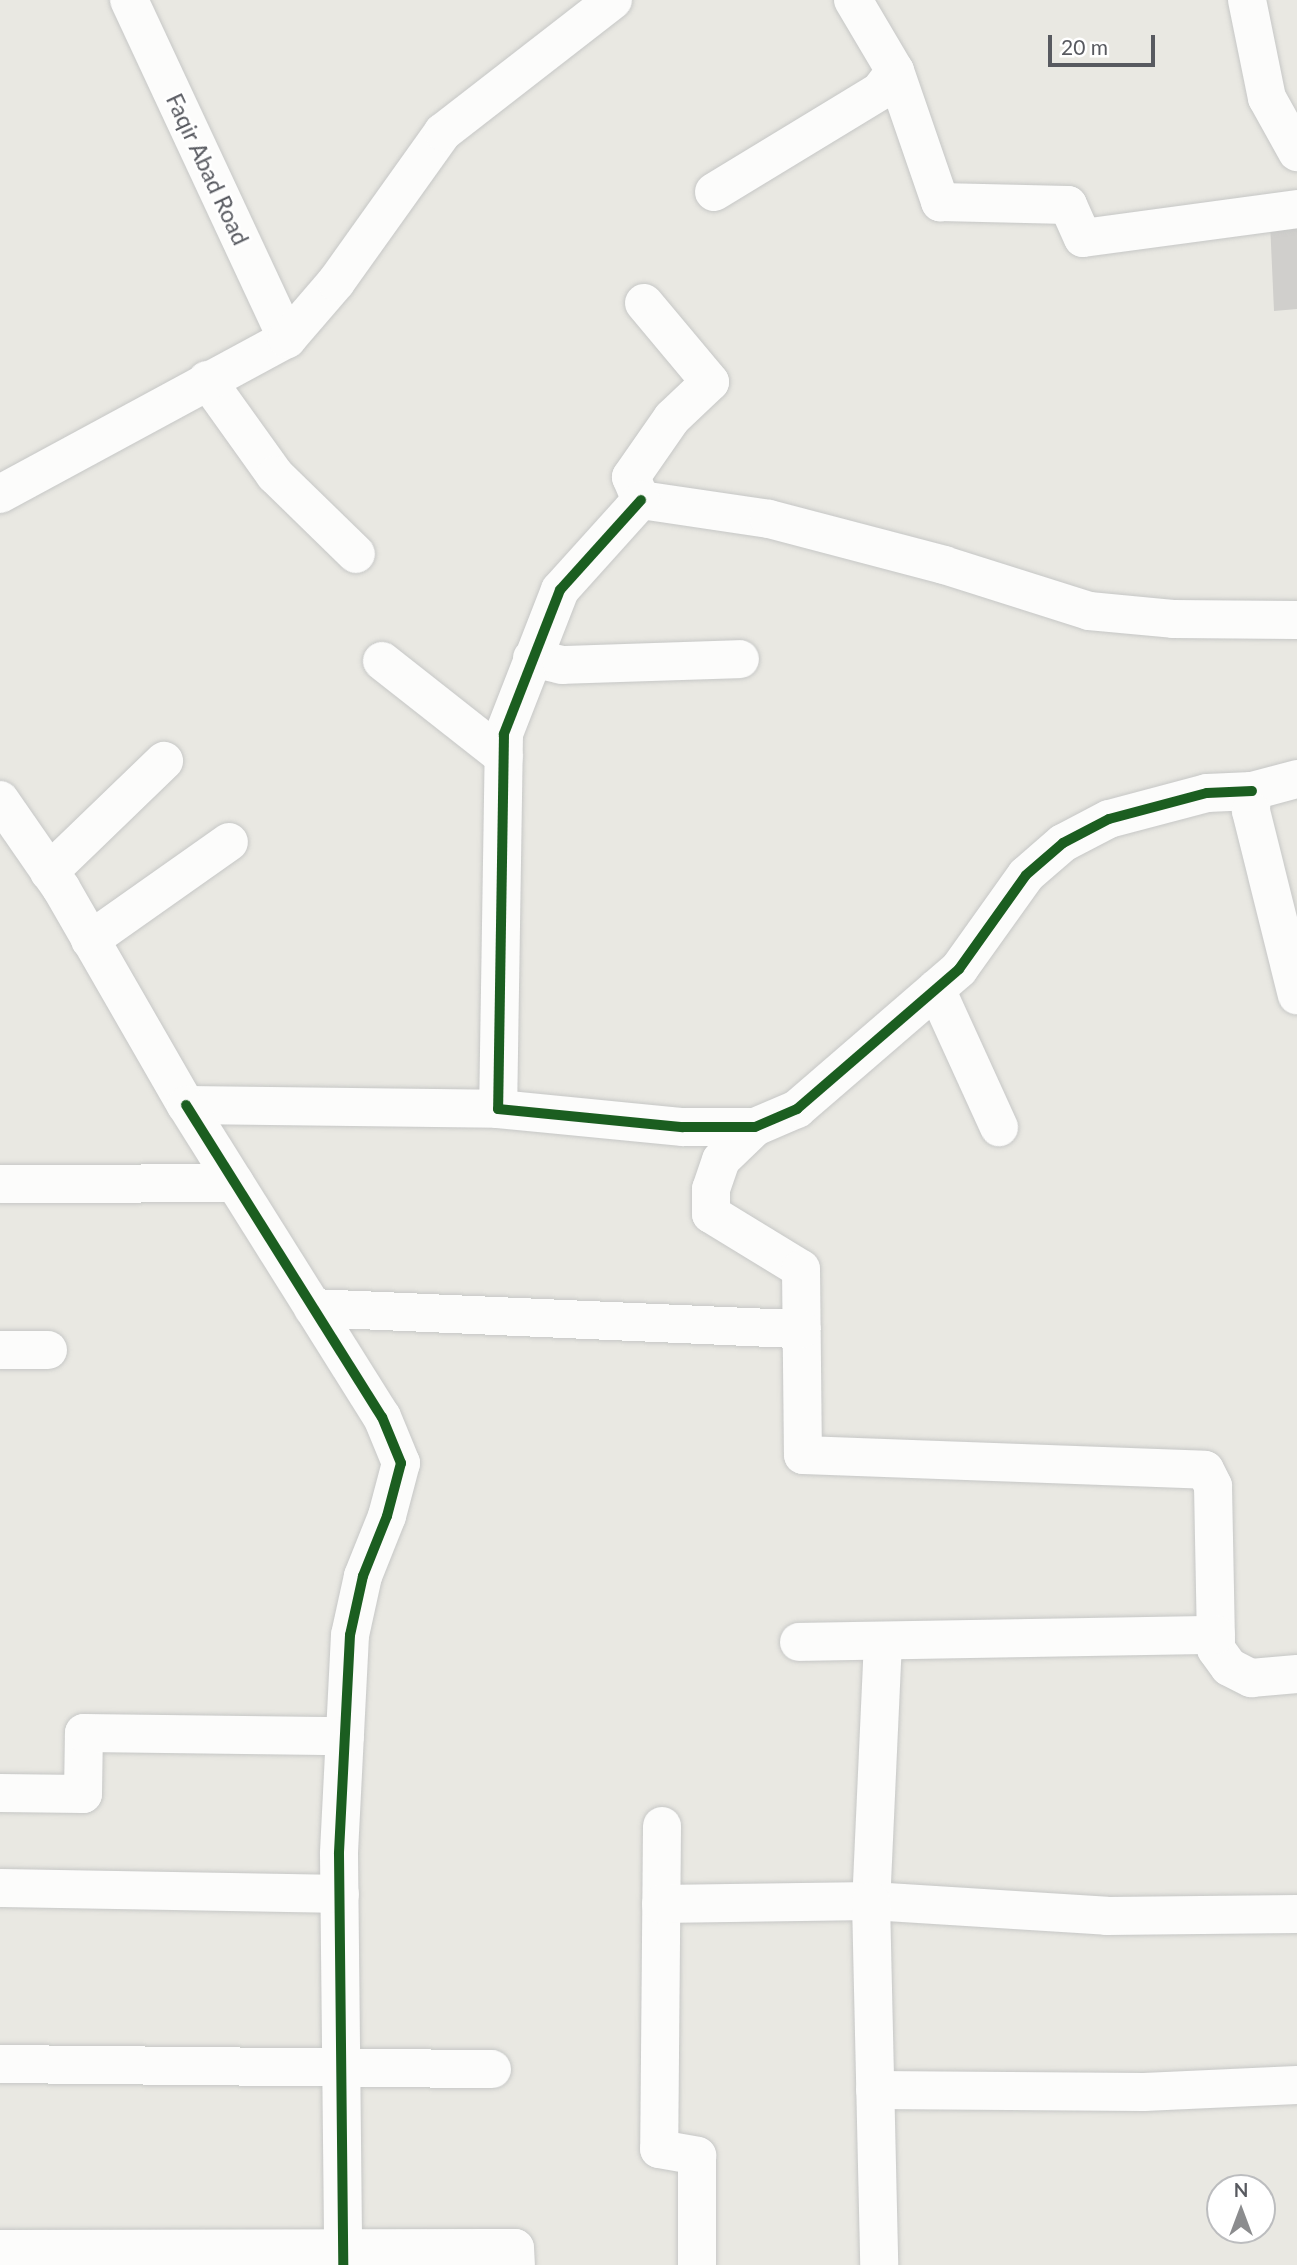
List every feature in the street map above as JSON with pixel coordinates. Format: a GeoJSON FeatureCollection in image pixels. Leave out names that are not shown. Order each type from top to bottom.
{"type":"FeatureCollection","features":[{"type":"Feature","properties":{"kind":"street","name":"Faqir Abad Road"},"geometry":{"type":"LineString","coordinates":[[129,0],[287,339]]}},
{"type":"Feature","properties":{"kind":"street"},"geometry":{"type":"LineString","coordinates":[[0,494],[287,339],[336,282],[443,132],[612,0]]}},
{"type":"Feature","properties":{"kind":"street"},"geometry":{"type":"LineString","coordinates":[[853,0],[895,72],[940,202],[1068,205],[1083,238],[1297,209]]}},
{"type":"Feature","properties":{"kind":"street"},"geometry":{"type":"LineString","coordinates":[[1247,0],[1267,97],[1297,152]]}},
{"type":"Feature","properties":{"kind":"street"},"geometry":{"type":"LineString","coordinates":[[714,192],[880,91],[895,72]]}},
{"type":"Feature","properties":{"kind":"street"},"geometry":{"type":"LineString","coordinates":[[641,500],[631,477],[672,418],[710,382],[644,303]]}},
{"type":"Feature","properties":{"kind":"street"},"geometry":{"type":"LineString","coordinates":[[207,380],[275,475],[356,554]]}},
{"type":"Feature","properties":{"kind":"street"},"geometry":{"type":"LineString","coordinates":[[641,500],[768,519],[944,565],[1089,611],[1173,619],[1297,620]]}},
{"type":"Feature","properties":{"kind":"street"},"geometry":{"type":"LineString","coordinates":[[498,1110],[504,734],[561,590],[641,500]]}},
{"type":"Feature","properties":{"kind":"street"},"geometry":{"type":"LineString","coordinates":[[532,658],[562,665],[740,659]]}},
{"type":"Feature","properties":{"kind":"street"},"geometry":{"type":"LineString","coordinates":[[382,661],[504,757]]}},
{"type":"Feature","properties":{"kind":"street"},"geometry":{"type":"LineString","coordinates":[[49,872],[164,761]]}},
{"type":"Feature","properties":{"kind":"street"},"geometry":{"type":"LineString","coordinates":[[186,1105],[498,1110],[683,1127],[755,1127],[797,1110],[959,969],[1026,875],[1063,843],[1109,819],[1207,793],[1252,791],[1297,779]]}},
{"type":"Feature","properties":{"kind":"street"},"geometry":{"type":"LineString","coordinates":[[1252,791],[1251,811],[1297,995]]}},
{"type":"Feature","properties":{"kind":"street"},"geometry":{"type":"LineString","coordinates":[[0,800],[49,872],[186,1105],[382,1417],[401,1463],[387,1516],[363,1576],[350,1635],[340,1894],[343,2256]]}},
{"type":"Feature","properties":{"kind":"street"},"geometry":{"type":"LineString","coordinates":[[90,940],[229,842]]}},
{"type":"Feature","properties":{"kind":"street"},"geometry":{"type":"LineString","coordinates":[[936,989],[999,1127]]}},
{"type":"Feature","properties":{"kind":"street"},"geometry":{"type":"LineString","coordinates":[[755,1127],[721,1160],[711,1189],[711,1214],[801,1269],[803,1455],[1205,1470],[1213,1486],[1216,1649],[1229,1667],[1251,1678],[1297,1674]]}},
{"type":"Feature","properties":{"kind":"street"},"geometry":{"type":"LineString","coordinates":[[0,1184],[235,1183]]}},
{"type":"Feature","properties":{"kind":"street"},"geometry":{"type":"LineString","coordinates":[[313,1308],[802,1329]]}},
{"type":"Feature","properties":{"kind":"street"},"geometry":{"type":"LineString","coordinates":[[0,1350],[48,1350]]}},
{"type":"Feature","properties":{"kind":"street"},"geometry":{"type":"LineString","coordinates":[[799,1642],[1216,1635]]}},
{"type":"Feature","properties":{"kind":"street"},"geometry":{"type":"LineString","coordinates":[[880,2265],[871,1901],[883,1641]]}},
{"type":"Feature","properties":{"kind":"street"},"geometry":{"type":"LineString","coordinates":[[0,1793],[83,1794],[84,1733],[345,1736]]}},
{"type":"Feature","properties":{"kind":"street"},"geometry":{"type":"LineString","coordinates":[[662,1826],[659,2149],[697,2156],[697,2265],[684,2265]]}},
{"type":"Feature","properties":{"kind":"street"},"geometry":{"type":"LineString","coordinates":[[0,1888],[340,1894]]}},
{"type":"Feature","properties":{"kind":"street"},"geometry":{"type":"LineString","coordinates":[[661,1904],[871,1901],[1107,1916],[1297,1914]]}},
{"type":"Feature","properties":{"kind":"street"},"geometry":{"type":"LineString","coordinates":[[0,2064],[492,2069]]}},
{"type":"Feature","properties":{"kind":"street"},"geometry":{"type":"LineString","coordinates":[[875,2090],[1144,2092],[1297,2085]]}},
{"type":"Feature","properties":{"kind":"street"},"geometry":{"type":"LineString","coordinates":[[0,2249],[157,2257],[343,2256],[515,2248],[516,2265]]}},
{"type":"Feature","properties":{"kind":"building"},"geometry":{"type":"Polygon","coordinates":[[[1297,219],[1297,309],[1274,311],[1270,222],[1297,219]]]}},
{"type":"Feature","properties":{"kind":"cycle path"},"geometry":{"type":"LineString","coordinates":[[641,500],[560,590],[504,734],[498,1109],[683,1127],[755,1127],[797,1109],[959,969],[1026,875],[1063,843],[1109,819],[1207,793],[1252,791]]}},
{"type":"Feature","properties":{"kind":"cycle path"},"geometry":{"type":"LineString","coordinates":[[186,1105],[382,1417],[401,1463],[387,1516],[363,1576],[350,1635],[339,1854],[343,2265]]}}]}
